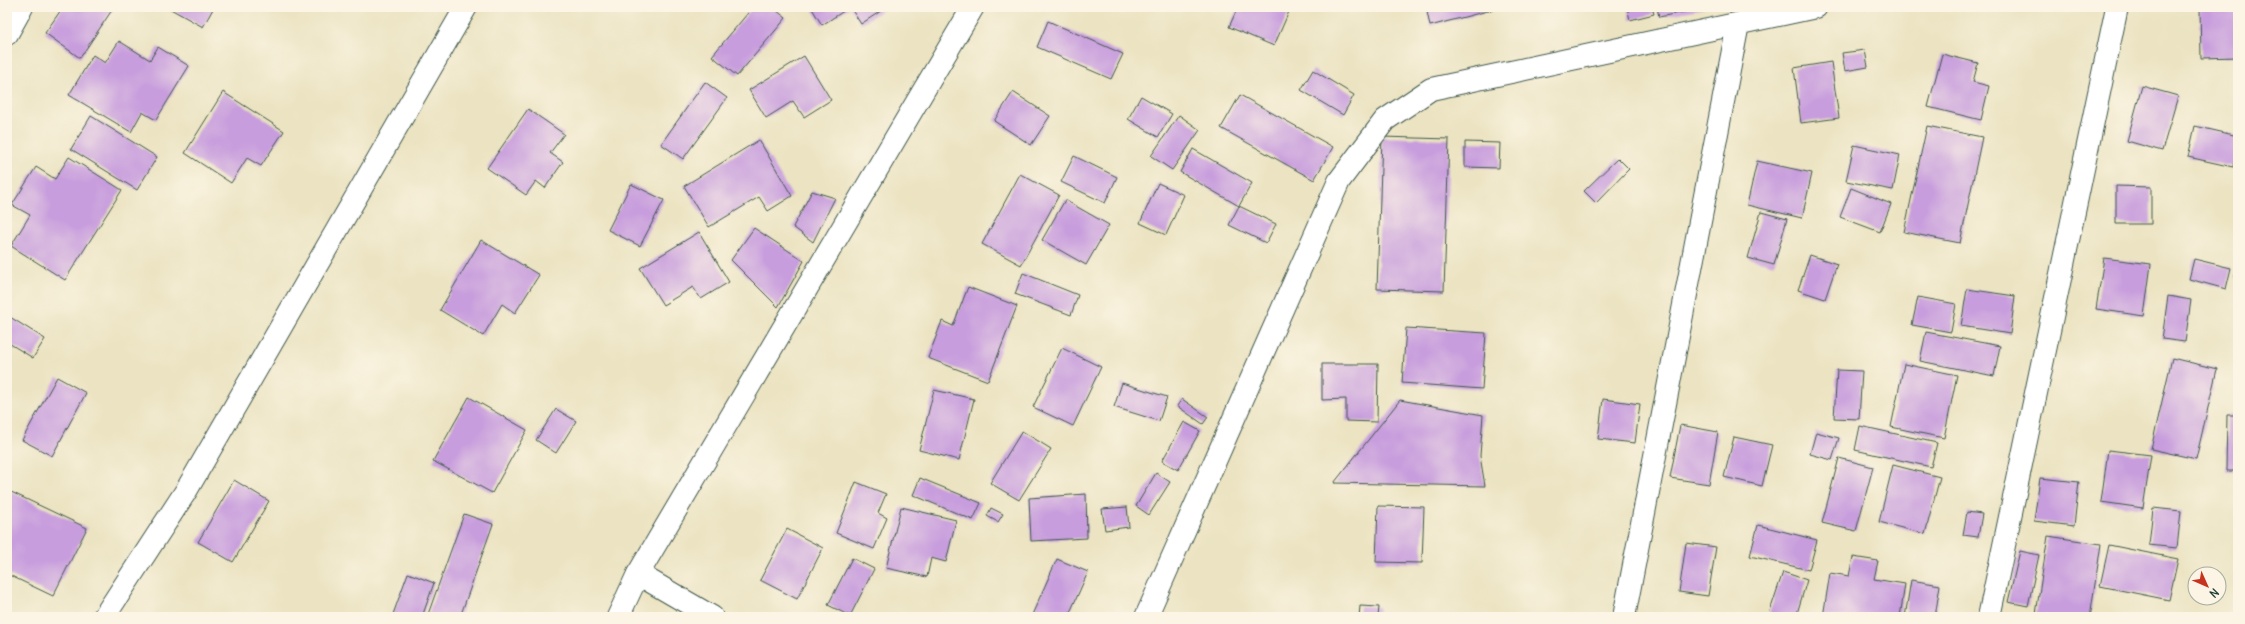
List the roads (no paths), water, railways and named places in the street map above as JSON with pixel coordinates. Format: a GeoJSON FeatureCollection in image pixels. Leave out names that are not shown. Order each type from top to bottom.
{"type":"FeatureCollection","features":[{"type":"Feature","properties":{"kind":"street"},"geometry":{"type":"LineString","coordinates":[[7,34],[22,7]]}},
{"type":"Feature","properties":{"kind":"street"},"geometry":{"type":"LineString","coordinates":[[104,617],[186,491],[466,7]]}},
{"type":"Feature","properties":{"kind":"street"},"geometry":{"type":"LineString","coordinates":[[618,617],[638,574],[973,7]]}},
{"type":"Feature","properties":{"kind":"street"},"geometry":{"type":"LineString","coordinates":[[1146,617],[1339,180],[1385,120],[1431,89],[1816,7]]}},
{"type":"Feature","properties":{"kind":"street"},"geometry":{"type":"LineString","coordinates":[[1989,617],[2117,7]]}},
{"type":"Feature","properties":{"kind":"street"},"geometry":{"type":"LineString","coordinates":[[1624,617],[1738,24]]}},
{"type":"Feature","properties":{"kind":"street"},"geometry":{"type":"LineString","coordinates":[[638,574],[712,617]]}}]}
